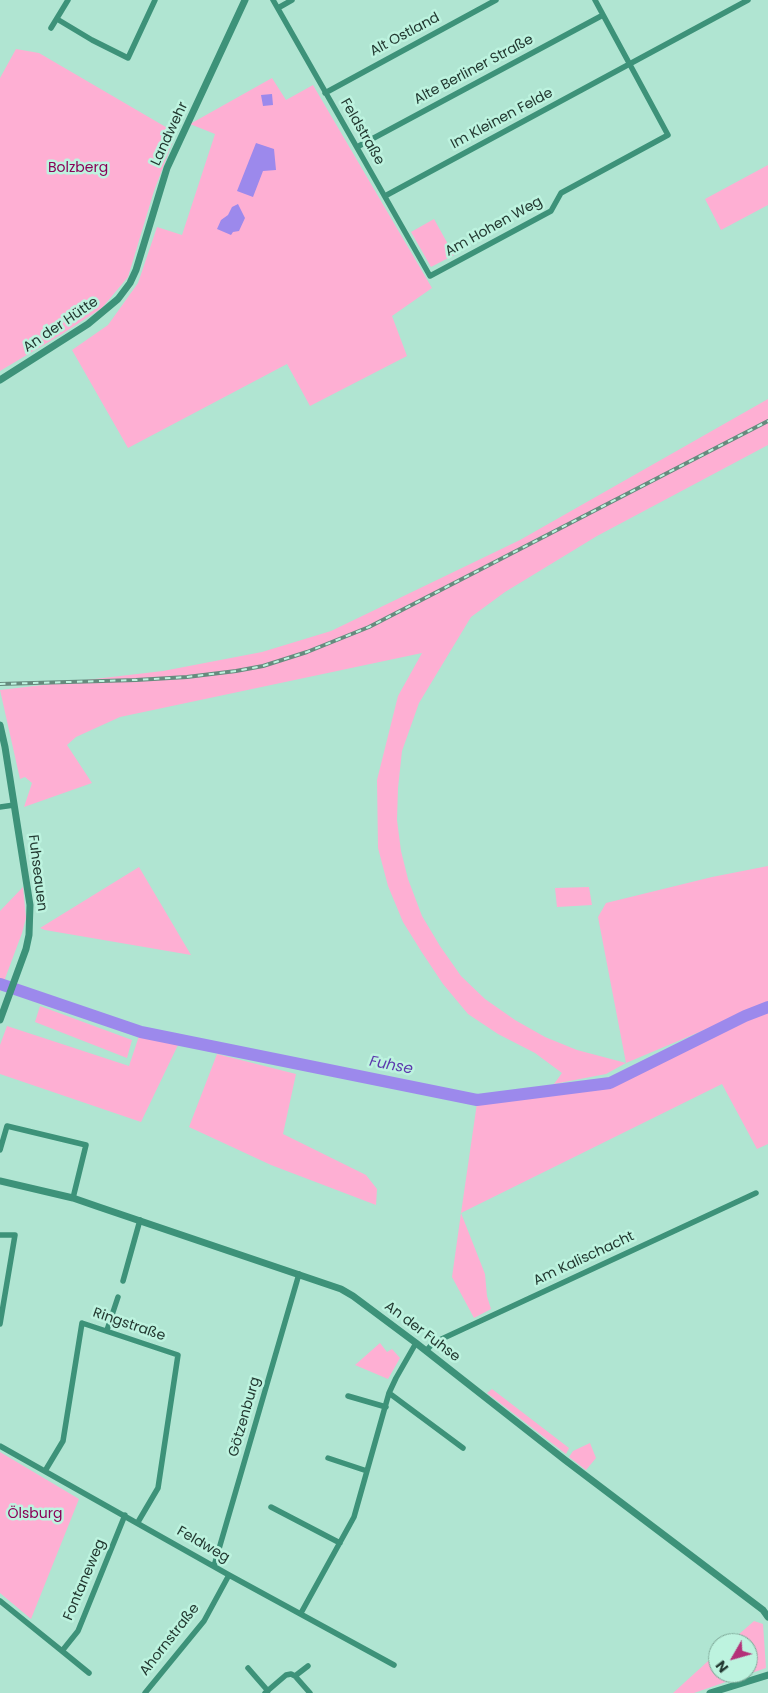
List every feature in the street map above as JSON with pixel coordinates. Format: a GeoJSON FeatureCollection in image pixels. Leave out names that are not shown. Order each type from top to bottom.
{"type":"FeatureCollection","features":[{"type":"Feature","properties":{"kind":"street"},"geometry":{"type":"LineString","coordinates":[[51,28],[68,0]]}},
{"type":"Feature","properties":{"kind":"street"},"geometry":{"type":"LineString","coordinates":[[57,19],[92,40],[128,58],[155,0]]}},
{"type":"Feature","properties":{"kind":"street","name":"Landwehr"},"geometry":{"type":"LineString","coordinates":[[130,284],[167,168],[245,0]]}},
{"type":"Feature","properties":{"kind":"street","name":"Feldstraße"},"geometry":{"type":"LineString","coordinates":[[273,0],[430,276]]}},
{"type":"Feature","properties":{"kind":"street"},"geometry":{"type":"LineString","coordinates":[[278,8],[292,0]]}},
{"type":"Feature","properties":{"kind":"street","name":"Alt Ostland"},"geometry":{"type":"LineString","coordinates":[[326,92],[496,0]]}},
{"type":"Feature","properties":{"kind":"street"},"geometry":{"type":"LineString","coordinates":[[595,0],[630,64]]}},
{"type":"Feature","properties":{"kind":"street","name":"Im Kleinen Felde"},"geometry":{"type":"LineString","coordinates":[[385,196],[748,0]]}},
{"type":"Feature","properties":{"kind":"street","name":"Alte Berliner Straße"},"geometry":{"type":"LineString","coordinates":[[357,147],[602,15]]}},
{"type":"Feature","properties":{"kind":"street","name":"Am Hohen Weg"},"geometry":{"type":"LineString","coordinates":[[430,276],[551,211],[561,192],[668,135],[630,64]]}},
{"type":"Feature","properties":{"kind":"street","name":"An der Hütte"},"geometry":{"type":"LineString","coordinates":[[0,380],[88,324],[118,299],[130,284]]}},
{"type":"Feature","properties":{"kind":"street","name":"Fuhseauen"},"geometry":{"type":"LineString","coordinates":[[0,725],[29,890],[30,920],[29,935],[0,1020]]}},
{"type":"Feature","properties":{"kind":"street"},"geometry":{"type":"LineString","coordinates":[[0,807],[14,805]]}},
{"type":"Feature","properties":{"kind":"street"},"geometry":{"type":"LineString","coordinates":[[0,1150],[7,1126],[86,1145],[74,1198]]}},
{"type":"Feature","properties":{"kind":"street","name":"An der Fuhse"},"geometry":{"type":"LineString","coordinates":[[0,1181],[74,1198],[341,1289],[416,1343],[565,1460],[763,1610],[768,1617]]}},
{"type":"Feature","properties":{"kind":"street","name":"Am Kalischacht"},"geometry":{"type":"LineString","coordinates":[[426,1351],[433,1343],[756,1193]]}},
{"type":"Feature","properties":{"kind":"street"},"geometry":{"type":"LineString","coordinates":[[123,1281],[140,1220]]}},
{"type":"Feature","properties":{"kind":"street"},"geometry":{"type":"LineString","coordinates":[[0,1235],[15,1235],[0,1324]]}},
{"type":"Feature","properties":{"kind":"street","name":"Götzenburg"},"geometry":{"type":"LineString","coordinates":[[214,1566],[299,1274]]}},
{"type":"Feature","properties":{"kind":"street"},"geometry":{"type":"LineString","coordinates":[[107,1330],[118,1297]]}},
{"type":"Feature","properties":{"kind":"street","name":"Ringstraße"},"geometry":{"type":"LineString","coordinates":[[46,1471],[63,1441],[82,1323],[178,1355],[158,1488],[138,1522]]}},
{"type":"Feature","properties":{"kind":"street"},"geometry":{"type":"LineString","coordinates":[[301,1614],[354,1517],[389,1393],[416,1343]]}},
{"type":"Feature","properties":{"kind":"street"},"geometry":{"type":"LineString","coordinates":[[389,1393],[463,1448]]}},
{"type":"Feature","properties":{"kind":"street"},"geometry":{"type":"LineString","coordinates":[[348,1396],[386,1407]]}},
{"type":"Feature","properties":{"kind":"street","name":"Feldweg"},"geometry":{"type":"LineString","coordinates":[[0,1446],[394,1665]]}},
{"type":"Feature","properties":{"kind":"street"},"geometry":{"type":"LineString","coordinates":[[328,1458],[368,1471]]}},
{"type":"Feature","properties":{"kind":"street"},"geometry":{"type":"LineString","coordinates":[[271,1507],[340,1544]]}},
{"type":"Feature","properties":{"kind":"street","name":"Fontaneweg"},"geometry":{"type":"LineString","coordinates":[[62,1651],[78,1631],[126,1515]]}},
{"type":"Feature","properties":{"kind":"street","name":"Ahornstraße"},"geometry":{"type":"LineString","coordinates":[[145,1693],[204,1621],[229,1575]]}},
{"type":"Feature","properties":{"kind":"street"},"geometry":{"type":"LineString","coordinates":[[0,1601],[89,1674]]}},
{"type":"Feature","properties":{"kind":"street"},"geometry":{"type":"LineString","coordinates":[[296,1676],[308,1666]]}},
{"type":"Feature","properties":{"kind":"street"},"geometry":{"type":"LineString","coordinates":[[248,1668],[266,1692],[291,1674],[296,1676],[310,1693]]}},
{"type":"Feature","properties":{"kind":"street"},"geometry":{"type":"LineString","coordinates":[[710,1693],[768,1675]]}},
{"type":"Feature","properties":{"kind":"green space","name":"Bolzberg"},"geometry":{"type":"Polygon","coordinates":[[[16,49],[39,53],[176,133],[154,191],[128,277],[102,308],[0,371],[0,78],[16,49]]]}},
{"type":"Feature","properties":{"kind":"green space"},"geometry":{"type":"Polygon","coordinates":[[[272,78],[286,100],[313,85],[432,288],[392,316],[407,356],[310,406],[287,364],[128,448],[72,350],[108,325],[138,283],[157,227],[182,235],[215,134],[190,124],[272,78]]]}},
{"type":"Feature","properties":{"kind":"green space"},"geometry":{"type":"Polygon","coordinates":[[[768,165],[768,205],[721,230],[705,199],[768,165]]]}},
{"type":"Feature","properties":{"kind":"green space"},"geometry":{"type":"Polygon","coordinates":[[[434,219],[454,255],[431,267],[411,232],[434,219]]]}},
{"type":"Feature","properties":{"kind":"green space"},"geometry":{"type":"Polygon","coordinates":[[[768,399],[768,445],[597,536],[505,592],[471,617],[419,703],[402,751],[397,820],[401,851],[408,879],[422,916],[461,976],[485,999],[515,1020],[545,1037],[577,1050],[626,1063],[606,1074],[554,1084],[562,1073],[535,1053],[498,1034],[468,1014],[443,984],[403,922],[388,886],[378,848],[377,780],[398,696],[422,653],[120,717],[76,737],[67,745],[92,783],[24,807],[32,783],[25,777],[20,779],[0,690],[163,671],[262,652],[331,631],[520,540],[768,399]]]}},
{"type":"Feature","properties":{"kind":"green space"},"geometry":{"type":"Polygon","coordinates":[[[768,866],[768,1003],[626,1063],[598,917],[606,903],[712,877],[768,866]]]}},
{"type":"Feature","properties":{"kind":"green space"},"geometry":{"type":"Polygon","coordinates":[[[139,867],[191,955],[40,928],[139,867]]]}},
{"type":"Feature","properties":{"kind":"green space"},"geometry":{"type":"Polygon","coordinates":[[[23,887],[26,918],[0,992],[0,911],[23,887]]]}},
{"type":"Feature","properties":{"kind":"green space"},"geometry":{"type":"Polygon","coordinates":[[[589,887],[592,905],[557,907],[555,888],[589,887]]]}},
{"type":"Feature","properties":{"kind":"green space"},"geometry":{"type":"Polygon","coordinates":[[[40,1006],[132,1040],[127,1058],[35,1022],[40,1006]]]}},
{"type":"Feature","properties":{"kind":"green space"},"geometry":{"type":"Polygon","coordinates":[[[768,1011],[768,1144],[757,1149],[722,1084],[461,1213],[477,1103],[610,1085],[746,1019],[768,1011]]]}},
{"type":"Feature","properties":{"kind":"green space"},"geometry":{"type":"Polygon","coordinates":[[[7,1026],[129,1066],[139,1036],[178,1045],[141,1122],[0,1074],[0,1045],[7,1026]]]}},
{"type":"Feature","properties":{"kind":"green space"},"geometry":{"type":"Polygon","coordinates":[[[217,1054],[296,1074],[283,1134],[366,1175],[377,1189],[376,1205],[271,1165],[189,1127],[217,1054]]]}},
{"type":"Feature","properties":{"kind":"green space"},"geometry":{"type":"Polygon","coordinates":[[[461,1213],[485,1274],[487,1296],[491,1309],[474,1318],[452,1277],[461,1213]]]}},
{"type":"Feature","properties":{"kind":"green space"},"geometry":{"type":"Polygon","coordinates":[[[380,1343],[387,1352],[392,1349],[400,1358],[388,1379],[355,1365],[380,1343]]]}},
{"type":"Feature","properties":{"kind":"green space"},"geometry":{"type":"Polygon","coordinates":[[[492,1389],[569,1448],[566,1454],[487,1393],[492,1389]]]}},
{"type":"Feature","properties":{"kind":"green space"},"geometry":{"type":"Polygon","coordinates":[[[590,1443],[596,1458],[586,1470],[569,1457],[573,1451],[590,1443]]]}},
{"type":"Feature","properties":{"kind":"green space","name":"Ölsburg"},"geometry":{"type":"Polygon","coordinates":[[[0,1452],[79,1499],[31,1619],[0,1593],[0,1452]]]}},
{"type":"Feature","properties":{"kind":"green space"},"geometry":{"type":"Polygon","coordinates":[[[754,1621],[763,1624],[766,1668],[758,1671],[758,1633],[740,1633],[754,1621]]]}},
{"type":"Feature","properties":{"kind":"green space"},"geometry":{"type":"Polygon","coordinates":[[[708,1661],[708,1683],[723,1683],[694,1693],[673,1693],[708,1661]]]}},
{"type":"Feature","properties":{"kind":"shaded area"},"geometry":{"type":"Polygon","coordinates":[[[272,94],[273,105],[263,106],[261,95],[272,94]]]}},
{"type":"Feature","properties":{"kind":"shaded area"},"geometry":{"type":"Polygon","coordinates":[[[256,143],[274,149],[276,170],[263,171],[253,197],[237,191],[256,143]]]}},
{"type":"Feature","properties":{"kind":"shaded area"},"geometry":{"type":"Polygon","coordinates":[[[238,204],[245,218],[239,231],[233,232],[231,235],[217,229],[221,220],[228,215],[232,207],[238,204]]]}},
{"type":"Feature","properties":{"kind":"waterway","name":"Fuhse"},"geometry":{"type":"LineString","coordinates":[[0,984],[141,1032],[477,1100],[610,1083],[745,1016],[768,1007]]}},
{"type":"Feature","properties":{"kind":"railway"},"geometry":{"type":"LineString","coordinates":[[0,684],[187,677],[263,666],[307,652],[369,627],[768,421]]}}]}
